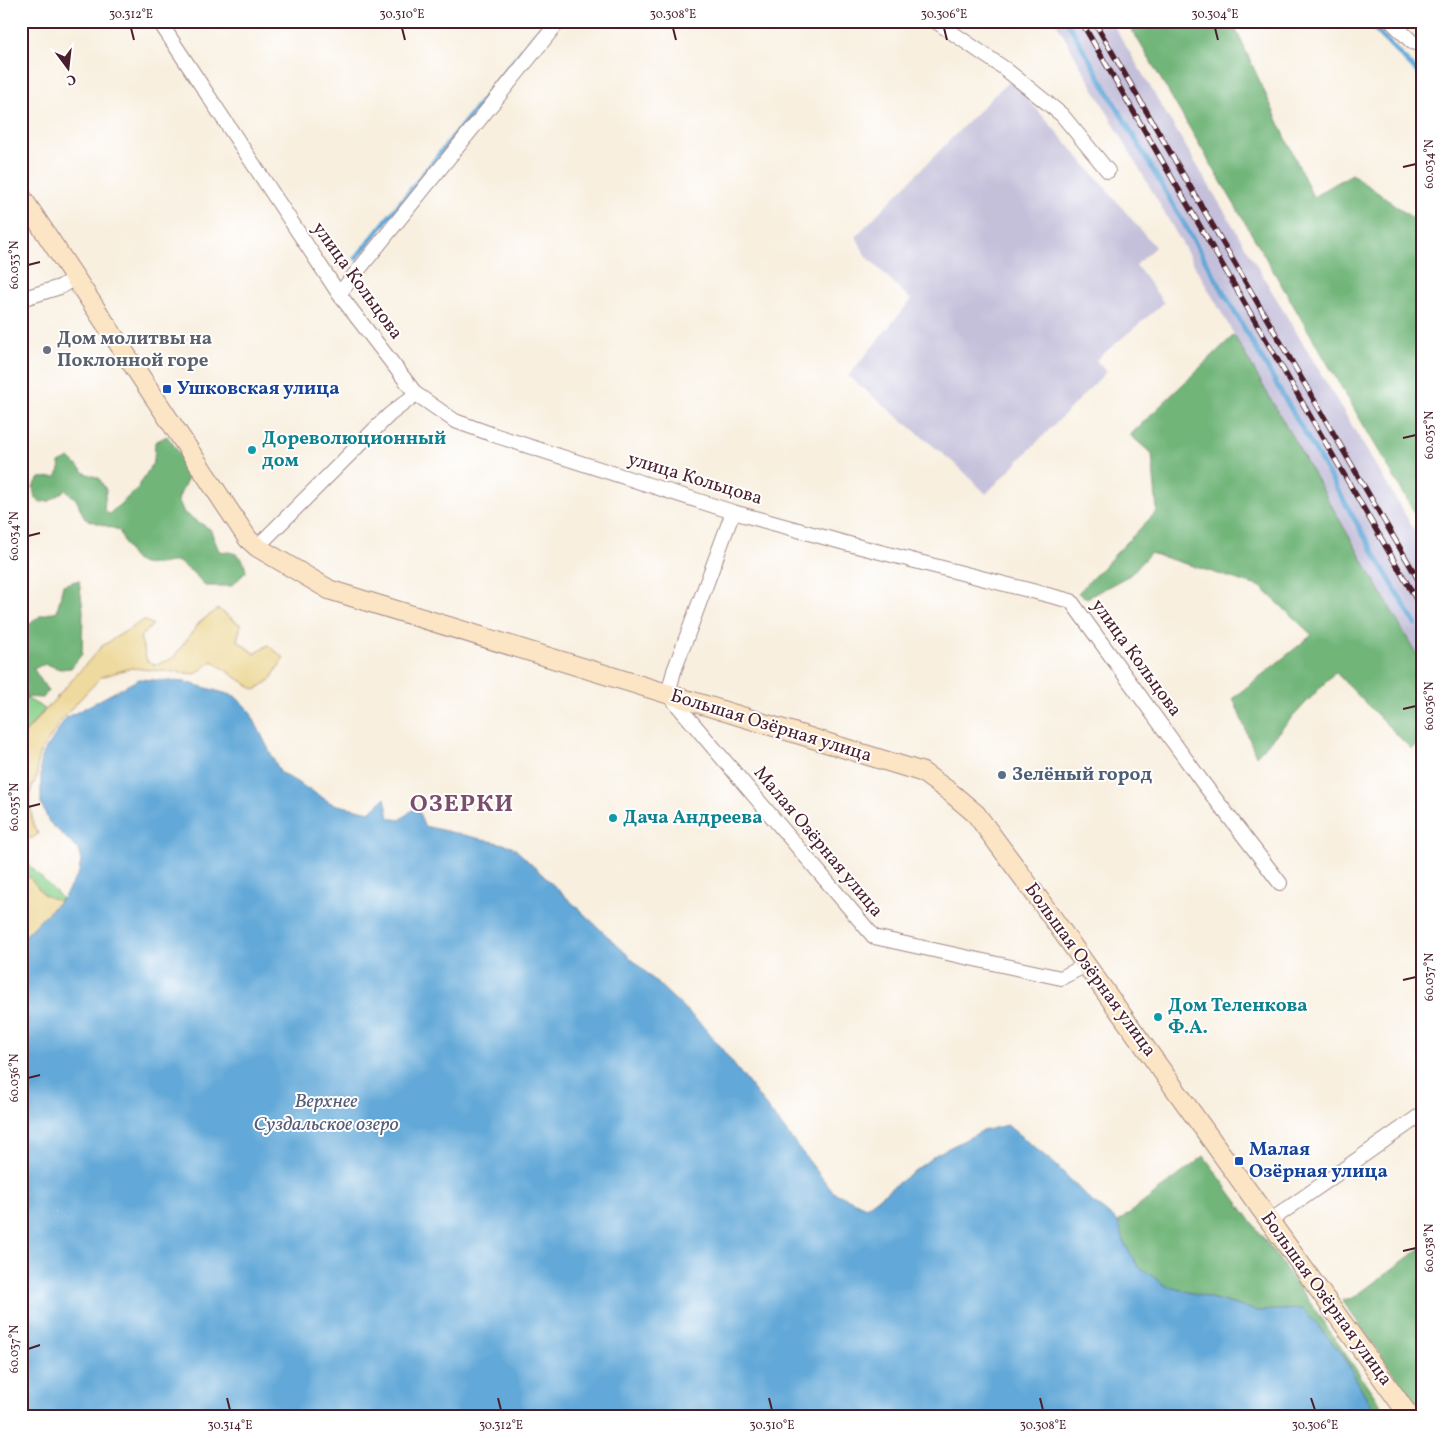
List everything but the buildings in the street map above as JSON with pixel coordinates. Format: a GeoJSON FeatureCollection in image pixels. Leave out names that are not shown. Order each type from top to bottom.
{"type":"FeatureCollection","features":[{"type":"Feature","properties":{"kind":"street","name":"улица Кольцова"},"geometry":{"type":"LineString","coordinates":[[159,21],[339,294],[416,394],[455,421],[494,436],[733,512],[1071,601],[1203,783],[1280,883]]}},
{"type":"Feature","properties":{"kind":"street"},"geometry":{"type":"LineString","coordinates":[[339,294],[559,21]]}},
{"type":"Feature","properties":{"kind":"street"},"geometry":{"type":"LineString","coordinates":[[935,21],[1004,68],[1062,115],[1108,171]]}},
{"type":"Feature","properties":{"kind":"street"},"geometry":{"type":"LineString","coordinates":[[1391,21],[1412,42],[1422,45]]}},
{"type":"Feature","properties":{"kind":"street","name":"Большая Озёрная улица"},"geometry":{"type":"LineString","coordinates":[[21,196],[244,533],[257,548],[330,590],[922,772],[976,814],[1410,1417]]}},
{"type":"Feature","properties":{"kind":"street"},"geometry":{"type":"LineString","coordinates":[[21,299],[60,287],[76,277]]}},
{"type":"Feature","properties":{"kind":"street"},"geometry":{"type":"LineString","coordinates":[[257,548],[389,415],[416,394]]}},
{"type":"Feature","properties":{"kind":"street"},"geometry":{"type":"LineString","coordinates":[[668,694],[674,671],[733,512]]}},
{"type":"Feature","properties":{"kind":"street","name":"Малая Озёрная улица"},"geometry":{"type":"LineString","coordinates":[[668,694],[874,937],[1061,978],[1086,965]]}},
{"type":"Feature","properties":{"kind":"street"},"geometry":{"type":"LineString","coordinates":[[1270,1221],[1422,1114]]}},
{"type":"Feature","properties":{"kind":"shaded area"},"geometry":{"type":"Polygon","coordinates":[[[1055,21],[1111,21],[1422,543],[1422,664],[1055,21]]]}},
{"type":"Feature","properties":{"kind":"shaded area"},"geometry":{"type":"Polygon","coordinates":[[[1011,80],[1155,247],[1136,265],[1164,303],[1096,360],[1106,372],[986,494],[960,468],[848,376],[911,300],[865,255],[856,236],[1011,80]]]}},
{"type":"Feature","properties":{"kind":"green space"},"geometry":{"type":"Polygon","coordinates":[[[1127,21],[1232,21],[1313,197],[1352,174],[1422,225],[1422,525],[1127,21]]]}},
{"type":"Feature","properties":{"kind":"green space"},"geometry":{"type":"Polygon","coordinates":[[[1234,335],[1422,664],[1422,741],[1411,749],[1335,672],[1256,756],[1233,698],[1312,635],[1261,587],[1150,553],[1130,575],[1087,598],[1078,593],[1157,511],[1152,454],[1130,435],[1234,335]]]}},
{"type":"Feature","properties":{"kind":"green space"},"geometry":{"type":"Polygon","coordinates":[[[167,436],[189,466],[190,473],[178,499],[184,513],[210,529],[219,551],[238,555],[243,561],[246,572],[231,586],[205,586],[195,574],[177,561],[153,564],[139,562],[129,552],[119,530],[85,519],[76,499],[65,490],[50,501],[41,502],[35,498],[33,487],[39,478],[56,477],[60,470],[59,463],[69,458],[85,473],[99,478],[106,490],[104,509],[109,514],[137,489],[154,461],[155,442],[167,436]]]}},
{"type":"Feature","properties":{"kind":"green space"},"geometry":{"type":"Polygon","coordinates":[[[79,580],[83,610],[82,654],[71,668],[60,669],[46,664],[33,668],[48,691],[43,698],[21,697],[21,631],[40,616],[57,611],[63,585],[79,580]]]}},
{"type":"Feature","properties":{"kind":"green space"},"geometry":{"type":"Polygon","coordinates":[[[21,695],[45,709],[21,738],[21,695]]]}},
{"type":"Feature","properties":{"kind":"green space"},"geometry":{"type":"Polygon","coordinates":[[[21,857],[62,898],[59,901],[44,895],[30,878],[21,875],[21,857]]]}},
{"type":"Feature","properties":{"kind":"green space"},"geometry":{"type":"Polygon","coordinates":[[[1204,1156],[1302,1291],[1389,1417],[1377,1417],[1343,1355],[1301,1309],[1258,1311],[1166,1286],[1137,1265],[1125,1244],[1118,1222],[1204,1156]]]}},
{"type":"Feature","properties":{"kind":"green space"},"geometry":{"type":"Polygon","coordinates":[[[1422,1247],[1422,1414],[1342,1300],[1353,1298],[1422,1247]]]}},
{"type":"Feature","properties":{"kind":"sand"},"geometry":{"type":"Polygon","coordinates":[[[218,609],[241,625],[237,640],[255,654],[268,645],[284,658],[270,680],[255,690],[212,661],[196,674],[131,668],[101,677],[65,715],[38,756],[37,777],[29,797],[33,824],[38,834],[31,839],[21,831],[21,738],[102,646],[144,620],[153,625],[140,637],[147,661],[155,665],[173,658],[200,622],[218,609]]]}},
{"type":"Feature","properties":{"kind":"sand"},"geometry":{"type":"Polygon","coordinates":[[[21,875],[30,878],[44,895],[59,901],[21,940],[21,875]]]}},
{"type":"Feature","properties":{"kind":"water","name":"Верхнее Суздальское озеро"},"geometry":{"type":"Polygon","coordinates":[[[139,679],[185,682],[235,696],[249,710],[280,772],[333,804],[370,812],[385,798],[389,818],[400,820],[417,806],[424,826],[512,846],[707,1030],[833,1192],[866,1207],[937,1154],[982,1131],[1007,1125],[1055,1164],[1091,1201],[1118,1222],[1125,1244],[1137,1265],[1166,1286],[1258,1311],[1303,1309],[1343,1355],[1377,1417],[21,1417],[21,940],[64,897],[79,872],[81,861],[78,849],[49,822],[41,803],[41,757],[66,718],[139,679]]]}},
{"type":"Feature","properties":{"kind":"waterway"},"geometry":{"type":"LineString","coordinates":[[356,258],[546,21]]}},
{"type":"Feature","properties":{"kind":"waterway"},"geometry":{"type":"LineString","coordinates":[[1067,21],[1415,624]]}},
{"type":"Feature","properties":{"kind":"waterway"},"geometry":{"type":"LineString","coordinates":[[1367,21],[1422,77]]}},
{"type":"Feature","properties":{"kind":"railway"},"geometry":{"type":"LineString","coordinates":[[1081,21],[1422,609]]}},
{"type":"Feature","properties":{"kind":"railway"},"geometry":{"type":"LineString","coordinates":[[1094,21],[1422,586]]}},
{"type":"Feature","properties":{"kind":"place","name":"Дом молитвы на Поклонной горе"},"geometry":{"type":"Point","coordinates":[47,350]}},
{"type":"Feature","properties":{"kind":"place","name":"Ушковская улица"},"geometry":{"type":"Point","coordinates":[167,389]}},
{"type":"Feature","properties":{"kind":"place","name":"Дореволюционный дом"},"geometry":{"type":"Point","coordinates":[252,450]}},
{"type":"Feature","properties":{"kind":"place","name":"Зелёный город"},"geometry":{"type":"Point","coordinates":[1002,775]}},
{"type":"Feature","properties":{"kind":"place","name":"Дача Андреева"},"geometry":{"type":"Point","coordinates":[613,818]}},
{"type":"Feature","properties":{"kind":"place","name":"Дом Теленкова Ф.А."},"geometry":{"type":"Point","coordinates":[1158,1017]}},
{"type":"Feature","properties":{"kind":"place","name":"Малая Озёрная улица"},"geometry":{"type":"Point","coordinates":[1239,1161]}},
{"type":"Feature","properties":{"kind":"district","name":"ОЗЕРКИ"},"geometry":{"type":"Point","coordinates":[462,805]}}]}
